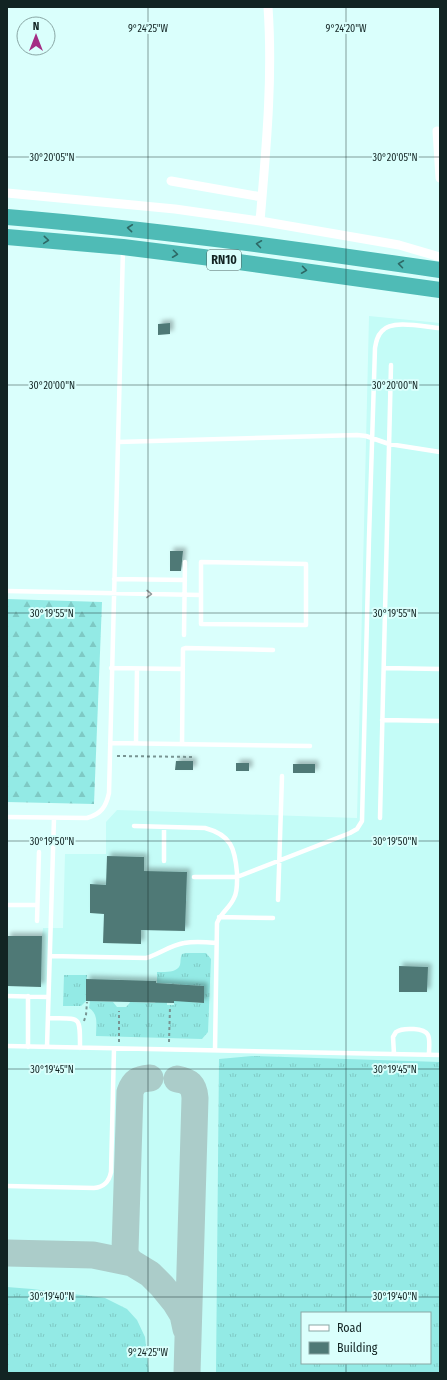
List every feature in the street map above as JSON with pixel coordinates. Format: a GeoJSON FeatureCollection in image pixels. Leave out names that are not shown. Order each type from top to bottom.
{"type":"FeatureCollection","features":[{"type":"Feature","properties":{"kind":"highway","name":"RN10"},"geometry":{"type":"LineString","coordinates":[[7,217],[136,229],[229,240],[440,270]]}},
{"type":"Feature","properties":{"kind":"highway","name":"RN10"},"geometry":{"type":"LineString","coordinates":[[7,237],[123,247],[440,290]]}},
{"type":"Feature","properties":{"kind":"street"},"geometry":{"type":"LineString","coordinates":[[260,221],[270,69],[268,7]]}},
{"type":"Feature","properties":{"kind":"street"},"geometry":{"type":"LineString","coordinates":[[437,131],[440,178]]}},
{"type":"Feature","properties":{"kind":"street"},"geometry":{"type":"LineString","coordinates":[[171,182],[262,197]]}},
{"type":"Feature","properties":{"kind":"street"},"geometry":{"type":"LineString","coordinates":[[7,193],[175,209],[260,221],[399,245],[440,257]]}},
{"type":"Feature","properties":{"kind":"lane"},"geometry":{"type":"LineString","coordinates":[[7,817],[87,818],[99,813],[107,802],[110,743],[123,247]]}},
{"type":"Feature","properties":{"kind":"lane"},"geometry":{"type":"LineString","coordinates":[[194,877],[237,877],[350,833],[357,829],[362,821],[371,438],[376,339],[382,330],[392,325],[440,328]]}},
{"type":"Feature","properties":{"kind":"lane"},"geometry":{"type":"LineString","coordinates":[[380,818],[391,365]]}},
{"type":"Feature","properties":{"kind":"lane"},"geometry":{"type":"LineString","coordinates":[[118,442],[358,435],[389,444],[440,452]]}},
{"type":"Feature","properties":{"kind":"lane"},"geometry":{"type":"LineString","coordinates":[[184,635],[185,562]]}},
{"type":"Feature","properties":{"kind":"lane"},"geometry":{"type":"LineString","coordinates":[[202,562],[307,565],[305,626],[202,624],[200,622],[200,595],[202,562]]}},
{"type":"Feature","properties":{"kind":"lane"},"geometry":{"type":"LineString","coordinates":[[114,579],[185,580]]}},
{"type":"Feature","properties":{"kind":"lane"},"geometry":{"type":"LineString","coordinates":[[7,591],[200,595]]}},
{"type":"Feature","properties":{"kind":"lane"},"geometry":{"type":"LineString","coordinates":[[182,744],[182,669],[184,648],[273,650]]}},
{"type":"Feature","properties":{"kind":"lane"},"geometry":{"type":"LineString","coordinates":[[111,668],[182,669]]}},
{"type":"Feature","properties":{"kind":"lane"},"geometry":{"type":"LineString","coordinates":[[384,668],[440,669]]}},
{"type":"Feature","properties":{"kind":"lane"},"geometry":{"type":"LineString","coordinates":[[136,743],[137,669]]}},
{"type":"Feature","properties":{"kind":"lane"},"geometry":{"type":"LineString","coordinates":[[382,720],[440,721]]}},
{"type":"Feature","properties":{"kind":"lane"},"geometry":{"type":"LineString","coordinates":[[110,743],[310,746]]}},
{"type":"Feature","properties":{"kind":"lane"},"geometry":{"type":"LineString","coordinates":[[278,900],[282,776]]}},
{"type":"Feature","properties":{"kind":"lane"},"geometry":{"type":"LineString","coordinates":[[47,1047],[54,818]]}},
{"type":"Feature","properties":{"kind":"lane"},"geometry":{"type":"LineString","coordinates":[[134,826],[205,828],[216,831],[226,837],[233,846],[236,858],[236,892],[234,898],[219,917],[217,923],[215,1050]]}},
{"type":"Feature","properties":{"kind":"lane"},"geometry":{"type":"LineString","coordinates":[[164,827],[164,861]]}},
{"type":"Feature","properties":{"kind":"lane"},"geometry":{"type":"LineString","coordinates":[[37,921],[39,852]]}},
{"type":"Feature","properties":{"kind":"lane"},"geometry":{"type":"LineString","coordinates":[[7,904],[38,905]]}},
{"type":"Feature","properties":{"kind":"lane"},"geometry":{"type":"LineString","coordinates":[[219,917],[274,918]]}},
{"type":"Feature","properties":{"kind":"lane"},"geometry":{"type":"LineString","coordinates":[[50,956],[146,958],[183,943],[216,943]]}},
{"type":"Feature","properties":{"kind":"lane"},"geometry":{"type":"LineString","coordinates":[[7,996],[48,997]]}},
{"type":"Feature","properties":{"kind":"lane"},"geometry":{"type":"LineString","coordinates":[[28,996],[28,1047]]}},
{"type":"Feature","properties":{"kind":"lane"},"geometry":{"type":"LineString","coordinates":[[48,1018],[77,1020],[80,1024],[80,1048]]}},
{"type":"Feature","properties":{"kind":"lane"},"geometry":{"type":"LineString","coordinates":[[394,1054],[394,1037],[396,1032],[401,1028],[423,1030],[427,1033],[429,1038],[429,1054]]}},
{"type":"Feature","properties":{"kind":"lane"},"geometry":{"type":"LineString","coordinates":[[7,1046],[440,1055]]}},
{"type":"Feature","properties":{"kind":"lane"},"geometry":{"type":"LineString","coordinates":[[7,1186],[94,1188],[106,1184],[110,1179],[116,1049]]}},
{"type":"Feature","properties":{"kind":"path"},"geometry":{"type":"LineString","coordinates":[[109,756],[195,757]]}},
{"type":"Feature","properties":{"kind":"path"},"geometry":{"type":"LineString","coordinates":[[80,1024],[85,1019],[87,1002]]}},
{"type":"Feature","properties":{"kind":"path"},"geometry":{"type":"LineString","coordinates":[[169,1049],[170,1008]]}},
{"type":"Feature","properties":{"kind":"path"},"geometry":{"type":"LineString","coordinates":[[116,1049],[120,1011]]}},
{"type":"Feature","properties":{"kind":"shaded area"},"geometry":{"type":"Polygon","coordinates":[[[369,316],[440,323],[440,1373],[7,1373],[7,936],[42,936],[43,928],[63,928],[65,854],[106,854],[106,822],[117,810],[357,818],[369,316]]]}},
{"type":"Feature","properties":{"kind":"green space"},"geometry":{"type":"Polygon","coordinates":[[[7,599],[102,602],[94,804],[7,802],[7,599]]]}},
{"type":"Feature","properties":{"kind":"green space"},"geometry":{"type":"Polygon","coordinates":[[[206,953],[211,959],[208,1032],[202,1039],[96,1036],[96,1017],[89,1008],[90,1001],[113,1002],[117,1007],[126,1007],[130,1002],[155,1003],[157,1000],[167,1000],[167,1005],[174,1005],[174,1001],[179,1001],[180,984],[157,983],[157,972],[170,972],[178,968],[182,954],[206,953]],[[190,985],[190,1002],[204,1003],[204,986],[190,985]]]}},
{"type":"Feature","properties":{"kind":"green space"},"geometry":{"type":"Polygon","coordinates":[[[64,975],[87,975],[86,1001],[81,1006],[63,1006],[64,975]]]}},
{"type":"Feature","properties":{"kind":"green space"},"geometry":{"type":"Polygon","coordinates":[[[252,1056],[440,1062],[440,1373],[216,1373],[219,1059],[252,1056]]]}},
{"type":"Feature","properties":{"kind":"green space"},"geometry":{"type":"Polygon","coordinates":[[[7,1287],[105,1298],[127,1309],[137,1320],[145,1337],[149,1373],[7,1373],[7,1287]]]}},
{"type":"Feature","properties":{"kind":"building"},"geometry":{"type":"Polygon","coordinates":[[[170,323],[170,334],[158,335],[158,324],[170,323]]]}},
{"type":"Feature","properties":{"kind":"building"},"geometry":{"type":"Polygon","coordinates":[[[170,551],[183,551],[181,571],[170,571],[170,551]]]}},
{"type":"Feature","properties":{"kind":"building"},"geometry":{"type":"Polygon","coordinates":[[[176,761],[193,761],[193,770],[175,770],[176,761]]]}},
{"type":"Feature","properties":{"kind":"building"},"geometry":{"type":"Polygon","coordinates":[[[236,763],[249,763],[249,771],[236,771],[236,763]]]}},
{"type":"Feature","properties":{"kind":"building"},"geometry":{"type":"Polygon","coordinates":[[[293,764],[315,764],[315,773],[293,773],[293,764]]]}},
{"type":"Feature","properties":{"kind":"building"},"geometry":{"type":"Polygon","coordinates":[[[107,856],[144,857],[144,871],[187,872],[185,931],[141,930],[141,944],[103,943],[104,914],[90,913],[90,884],[106,885],[107,856]]]}},
{"type":"Feature","properties":{"kind":"building"},"geometry":{"type":"Polygon","coordinates":[[[7,936],[42,936],[41,987],[7,986],[7,936]]]}},
{"type":"Feature","properties":{"kind":"building"},"geometry":{"type":"Polygon","coordinates":[[[399,966],[428,967],[427,992],[399,992],[399,966]]]}},
{"type":"Feature","properties":{"kind":"building"},"geometry":{"type":"Polygon","coordinates":[[[86,979],[156,981],[156,983],[204,986],[204,1003],[174,1001],[174,1003],[86,1001],[86,979]]]}},
{"type":"Feature","properties":{"kind":"taxiway"},"geometry":{"type":"LineString","coordinates":[[132,1263],[126,1257],[125,1250],[130,1092],[133,1085],[137,1081],[150,1078]]}},
{"type":"Feature","properties":{"kind":"taxiway"},"geometry":{"type":"LineString","coordinates":[[177,1079],[190,1084],[195,1098],[187,1373]]}},
{"type":"Feature","properties":{"kind":"taxiway"},"geometry":{"type":"LineString","coordinates":[[7,1253],[93,1255],[132,1263],[150,1274],[162,1286],[183,1315],[186,1329]]}}]}
